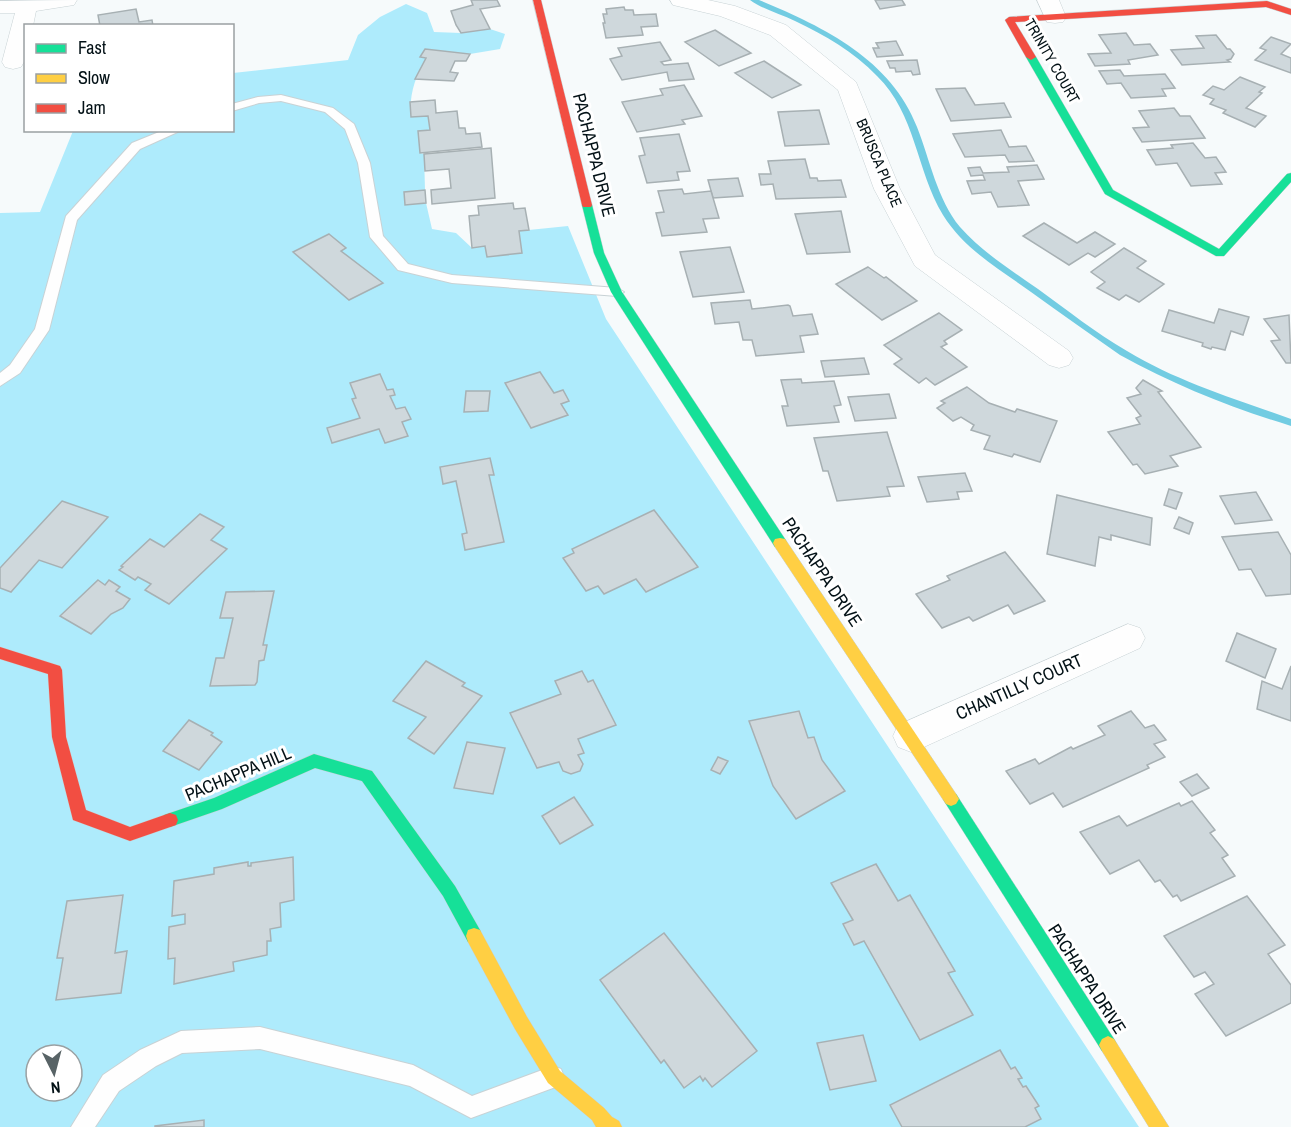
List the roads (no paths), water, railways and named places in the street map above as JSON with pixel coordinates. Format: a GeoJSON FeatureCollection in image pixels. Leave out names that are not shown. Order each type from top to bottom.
{"type":"FeatureCollection","features":[{"type":"Feature","properties":{"kind":"street"},"geometry":{"type":"LineString","coordinates":[[0,7],[27,6],[66,0]]}},
{"type":"Feature","properties":{"kind":"street","name":"PACHAPPA DRIVE"},"geometry":{"type":"LineString","coordinates":[[537,0],[599,253],[617,292],[790,558],[911,736],[1160,1127]]}},
{"type":"Feature","properties":{"kind":"street","name":"BRUSCA PLACE"},"geometry":{"type":"LineString","coordinates":[[681,0],[727,11],[778,30],[848,87],[887,189],[924,260],[1059,358]]}},
{"type":"Feature","properties":{"kind":"street","name":"TRINITY COURT"},"geometry":{"type":"LineString","coordinates":[[1291,12],[1267,4],[1052,9],[1009,20],[1109,192],[1220,254],[1291,176]]}},
{"type":"Feature","properties":{"kind":"street"},"geometry":{"type":"LineString","coordinates":[[13,62],[27,6]]}},
{"type":"Feature","properties":{"kind":"street","name":"CHANTILLY COURT"},"geometry":{"type":"LineString","coordinates":[[911,736],[1128,638]]}},
{"type":"Feature","properties":{"kind":"street","name":"PACHAPPA HILL"},"geometry":{"type":"LineString","coordinates":[[0,653],[56,670],[59,737],[79,815],[130,834],[217,804],[314,761],[367,776],[449,891],[521,1023],[554,1077],[599,1123]]}},
{"type":"Feature","properties":{"kind":"lane"},"geometry":{"type":"LineString","coordinates":[[234,107],[258,100],[281,98],[329,110],[350,127],[364,163],[377,237],[403,267],[452,279],[617,292]]}},
{"type":"Feature","properties":{"kind":"lane"},"geometry":{"type":"LineString","coordinates":[[0,381],[15,369],[42,330],[71,219],[136,146],[171,132]]}},
{"type":"Feature","properties":{"kind":"lane"},"geometry":{"type":"LineString","coordinates":[[82,1127],[111,1083],[148,1058],[181,1042],[260,1038],[412,1076],[471,1107],[554,1077]]}},
{"type":"Feature","properties":{"kind":"waterway"},"geometry":{"type":"LineString","coordinates":[[753,0],[798,19],[843,44],[881,76],[897,95],[909,116],[934,188],[945,211],[977,250],[1123,353],[1184,383],[1291,423]]}}]}
